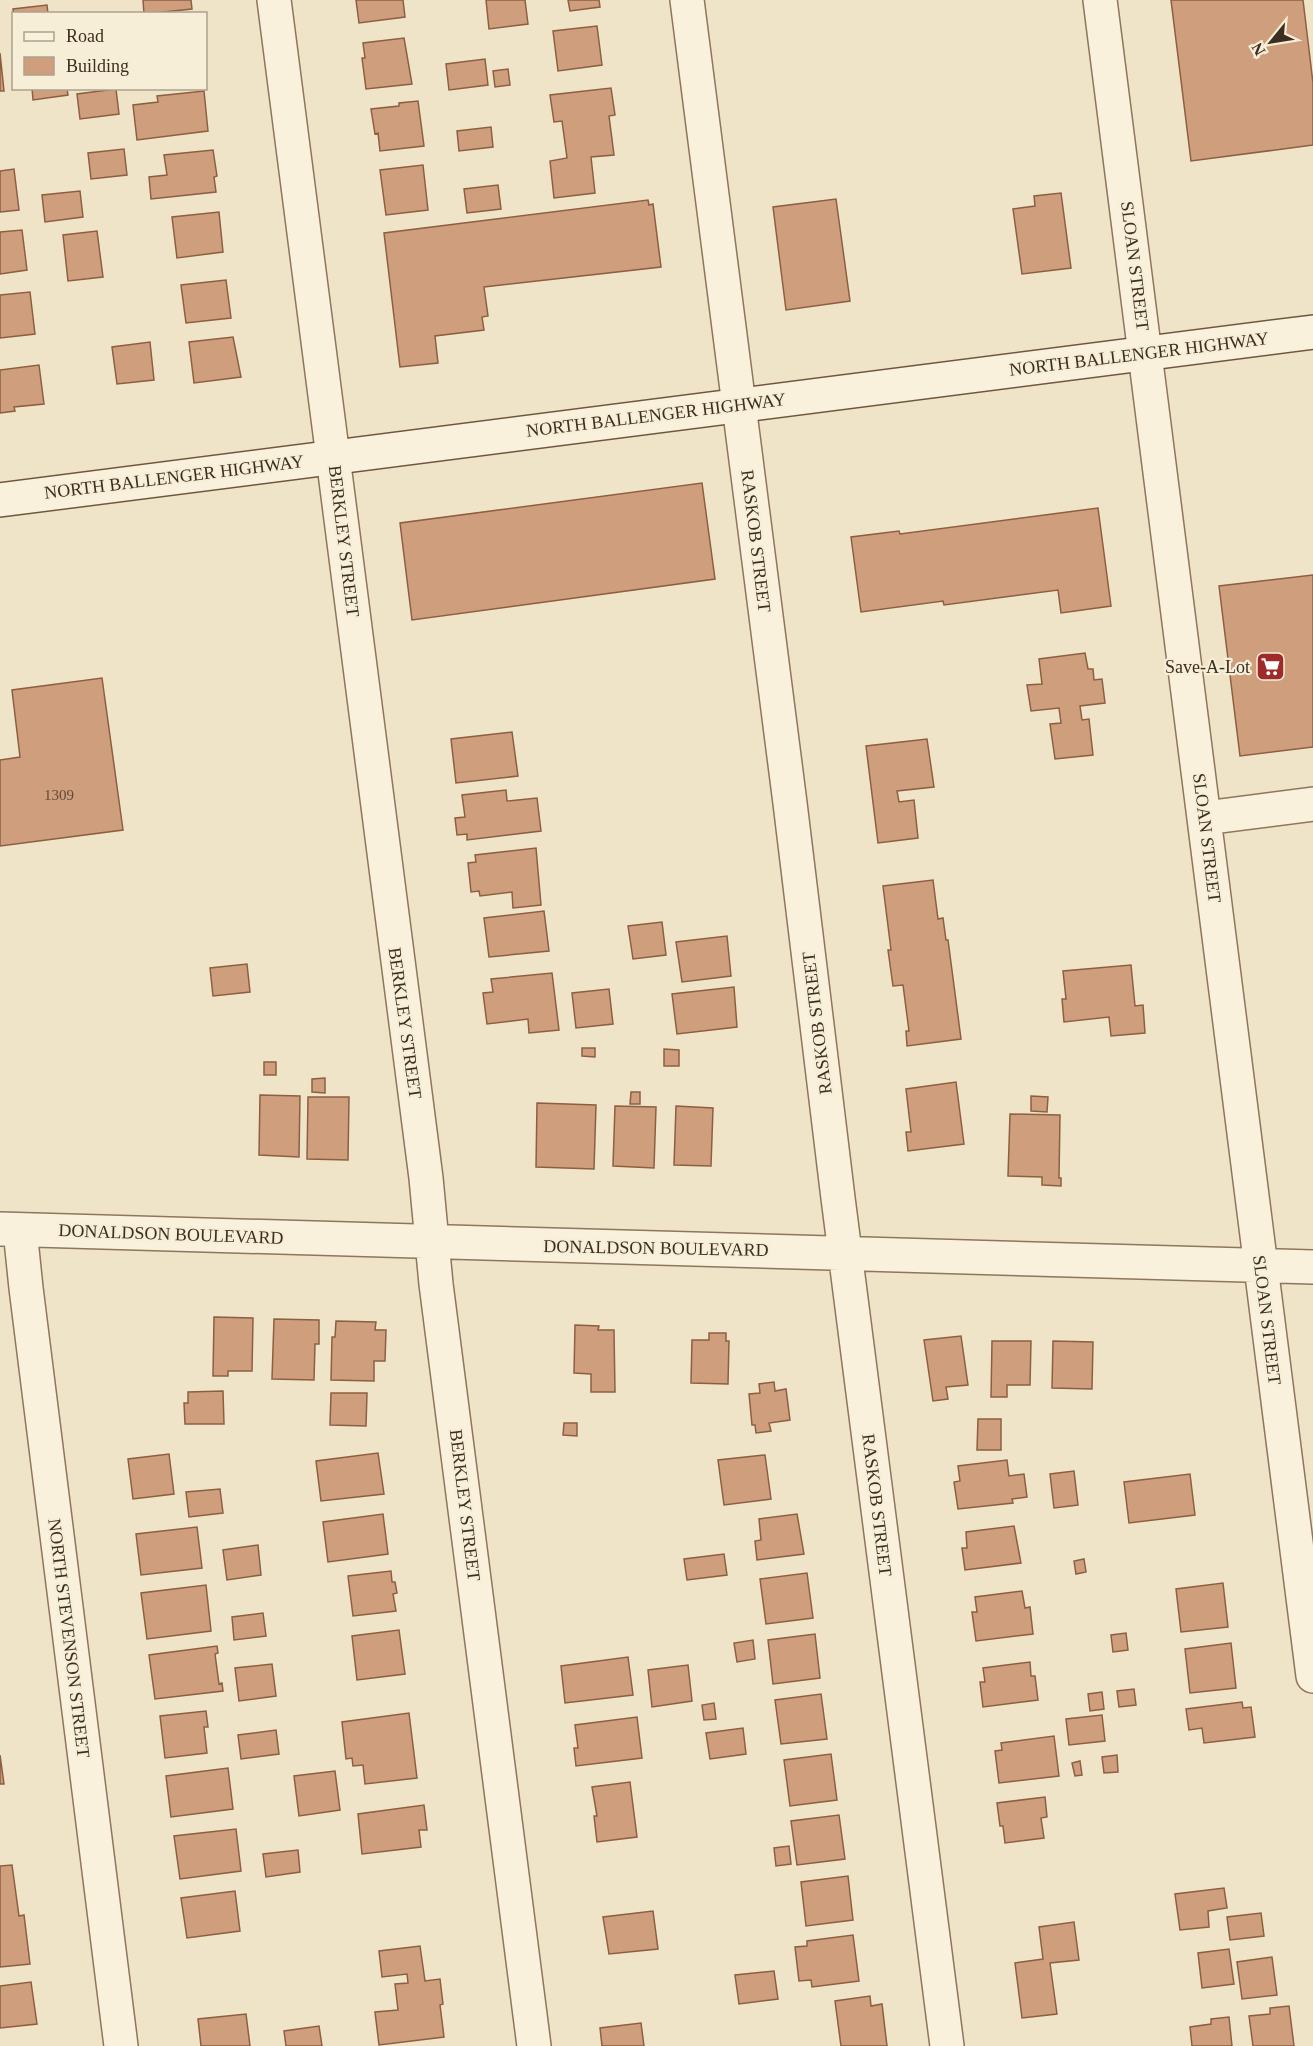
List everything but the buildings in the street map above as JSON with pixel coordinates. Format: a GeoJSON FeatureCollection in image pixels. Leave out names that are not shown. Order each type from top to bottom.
{"type":"FeatureCollection","features":[{"type":"Feature","properties":{"kind":"street","name":"BERKLEY STREET"},"geometry":{"type":"LineString","coordinates":[[274,0],[426,1178],[432,1242],[534,2046]]}},
{"type":"Feature","properties":{"kind":"street","name":"RASKOB STREET"},"geometry":{"type":"LineString","coordinates":[[687,0],[947,2046]]}},
{"type":"Feature","properties":{"kind":"street","name":"SLOAN STREET"},"geometry":{"type":"LineString","coordinates":[[1100,0],[1313,1676]]}},
{"type":"Feature","properties":{"kind":"street","name":"NORTH BALLENGER HIGHWAY"},"geometry":{"type":"LineString","coordinates":[[0,500],[1313,332]]}},
{"type":"Feature","properties":{"kind":"street"},"geometry":{"type":"LineString","coordinates":[[1205,818],[1313,804]]}},
{"type":"Feature","properties":{"kind":"street","name":"DONALDSON BOULEVARD"},"geometry":{"type":"LineString","coordinates":[[10,1229],[1313,1267]]}},
{"type":"Feature","properties":{"kind":"street","name":"NORTH STEVENSON STREET"},"geometry":{"type":"LineString","coordinates":[[10,1229],[26,1288],[121,2046]]}},
{"type":"Feature","properties":{"kind":"place","name":"Save-A-Lot"},"geometry":{"type":"Point","coordinates":[1271,667]}}]}
